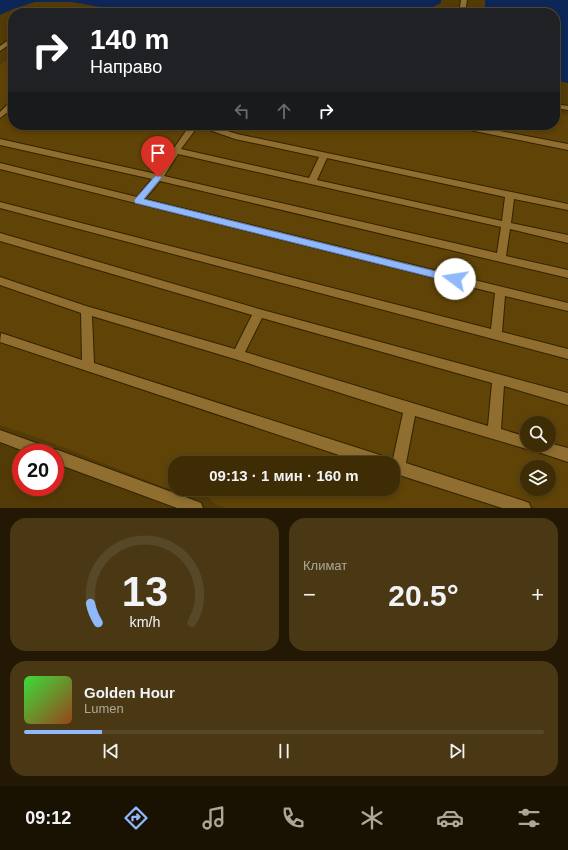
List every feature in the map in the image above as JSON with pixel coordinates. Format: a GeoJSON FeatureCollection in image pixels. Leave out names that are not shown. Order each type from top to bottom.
{"type":"FeatureCollection","features":[{"type":"Feature","properties":{"kind":"street"},"geometry":{"type":"LineString","coordinates":[[0,49],[8,43]]}},
{"type":"Feature","properties":{"kind":"street"},"geometry":{"type":"LineString","coordinates":[[0,116],[8,109]]}},
{"type":"Feature","properties":{"kind":"street"},"geometry":{"type":"LineString","coordinates":[[138,201],[158,177],[191,130]]}},
{"type":"Feature","properties":{"kind":"street"},"geometry":{"type":"LineString","coordinates":[[216,130],[235,136],[568,207]]}},
{"type":"Feature","properties":{"kind":"street"},"geometry":{"type":"LineString","coordinates":[[481,130],[568,147]]}},
{"type":"Feature","properties":{"kind":"street"},"geometry":{"type":"LineString","coordinates":[[0,142],[158,177],[568,274]]}},
{"type":"Feature","properties":{"kind":"street"},"geometry":{"type":"LineString","coordinates":[[177,151],[568,239]]}},
{"type":"Feature","properties":{"kind":"street"},"geometry":{"type":"LineString","coordinates":[[312,181],[324,155]]}},
{"type":"Feature","properties":{"kind":"street"},"geometry":{"type":"LineString","coordinates":[[0,166],[568,308]]}},
{"type":"Feature","properties":{"kind":"street"},"geometry":{"type":"LineString","coordinates":[[501,259],[510,195]]}},
{"type":"Feature","properties":{"kind":"street"},"geometry":{"type":"LineString","coordinates":[[0,205],[568,354]]}},
{"type":"Feature","properties":{"kind":"street"},"geometry":{"type":"LineString","coordinates":[[0,237],[259,313],[568,399]]}},
{"type":"Feature","properties":{"kind":"street"},"geometry":{"type":"LineString","coordinates":[[0,281],[86,310],[238,355],[410,409],[520,441]]}},
{"type":"Feature","properties":{"kind":"street"},"geometry":{"type":"LineString","coordinates":[[496,335],[500,291]]}},
{"type":"Feature","properties":{"kind":"street"},"geometry":{"type":"LineString","coordinates":[[86,310],[88,366]]}},
{"type":"Feature","properties":{"kind":"street"},"geometry":{"type":"LineString","coordinates":[[238,355],[259,313]]}},
{"type":"Feature","properties":{"kind":"street"},"geometry":{"type":"LineString","coordinates":[[1,338],[362,456]]}},
{"type":"Feature","properties":{"kind":"street"},"geometry":{"type":"LineString","coordinates":[[494,432],[498,380]]}},
{"type":"Feature","properties":{"kind":"street"},"geometry":{"type":"LineString","coordinates":[[399,456],[410,409]]}},
{"type":"Feature","properties":{"kind":"street"},"geometry":{"type":"LineString","coordinates":[[0,436],[22,444]]}},
{"type":"Feature","properties":{"kind":"street"},"geometry":{"type":"LineString","coordinates":[[556,451],[568,455]]}},
{"type":"Feature","properties":{"kind":"street"},"geometry":{"type":"LineString","coordinates":[[64,459],[196,508]]}},
{"type":"Feature","properties":{"kind":"street"},"geometry":{"type":"LineString","coordinates":[[400,468],[524,508]]}},
{"type":"Feature","properties":{"kind":"shaded area"},"geometry":{"type":"Polygon","coordinates":[[[8,59],[8,130],[560,130],[560,113],[568,115],[568,508],[225,508],[215,504],[208,496],[400,496],[400,456],[168,456],[168,488],[166,488],[64,448],[64,444],[52,443],[0,425],[0,65],[8,59]]]}},
{"type":"Feature","properties":{"kind":"water"},"geometry":{"type":"Polygon","coordinates":[[[0,0],[441,0],[441,3],[431,8],[106,8],[71,2],[35,2],[16,8],[8,8],[8,11],[0,15],[0,0]]]}},
{"type":"Feature","properties":{"kind":"water"},"geometry":{"type":"Polygon","coordinates":[[[485,0],[568,0],[568,83],[560,81],[560,8],[485,8],[485,0]]]}},
{"type":"Feature","properties":{"kind":"route"},"geometry":{"type":"LineString","coordinates":[[158,177],[138,201],[455,279]]}}]}
